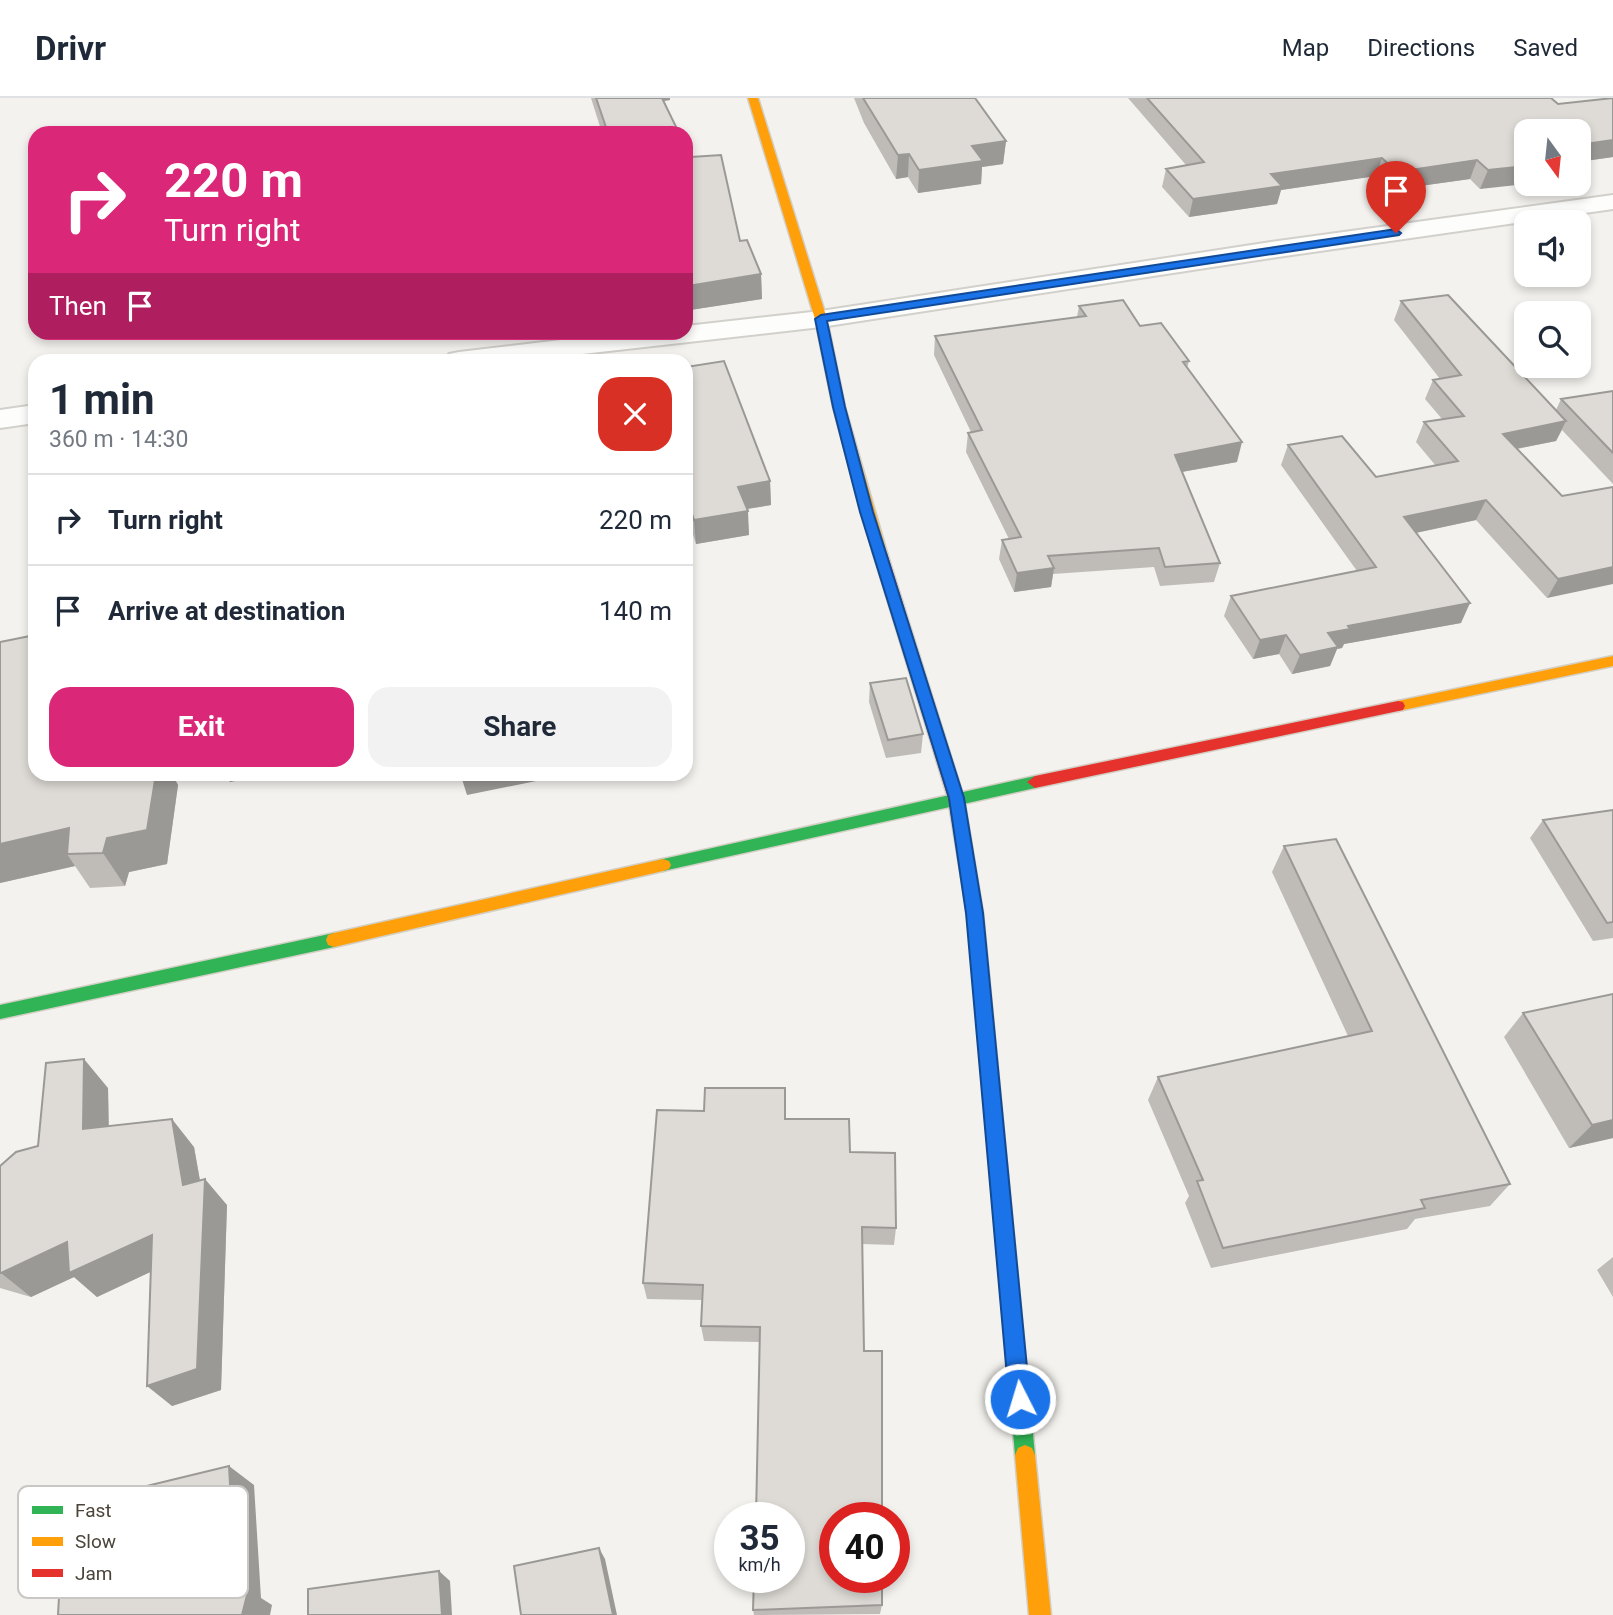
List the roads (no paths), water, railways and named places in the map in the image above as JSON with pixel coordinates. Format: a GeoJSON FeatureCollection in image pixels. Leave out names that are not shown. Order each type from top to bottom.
{"type":"FeatureCollection","features":[{"type":"Feature","properties":{"kind":"street"},"geometry":{"type":"LineString","coordinates":[[753,98],[821,319],[839,407],[867,512],[956,798],[975,913],[1040,1615]]}},
{"type":"Feature","properties":{"kind":"street"},"geometry":{"type":"LineString","coordinates":[[693,333],[821,319],[1270,250],[1613,202]]}},
{"type":"Feature","properties":{"kind":"street"},"geometry":{"type":"LineString","coordinates":[[512,354],[636,340]]}},
{"type":"Feature","properties":{"kind":"street"},"geometry":{"type":"LineString","coordinates":[[0,419],[28,415]]}},
{"type":"Feature","properties":{"kind":"street"},"geometry":{"type":"LineString","coordinates":[[0,1012],[253,958],[956,798],[1613,660]]}}]}
